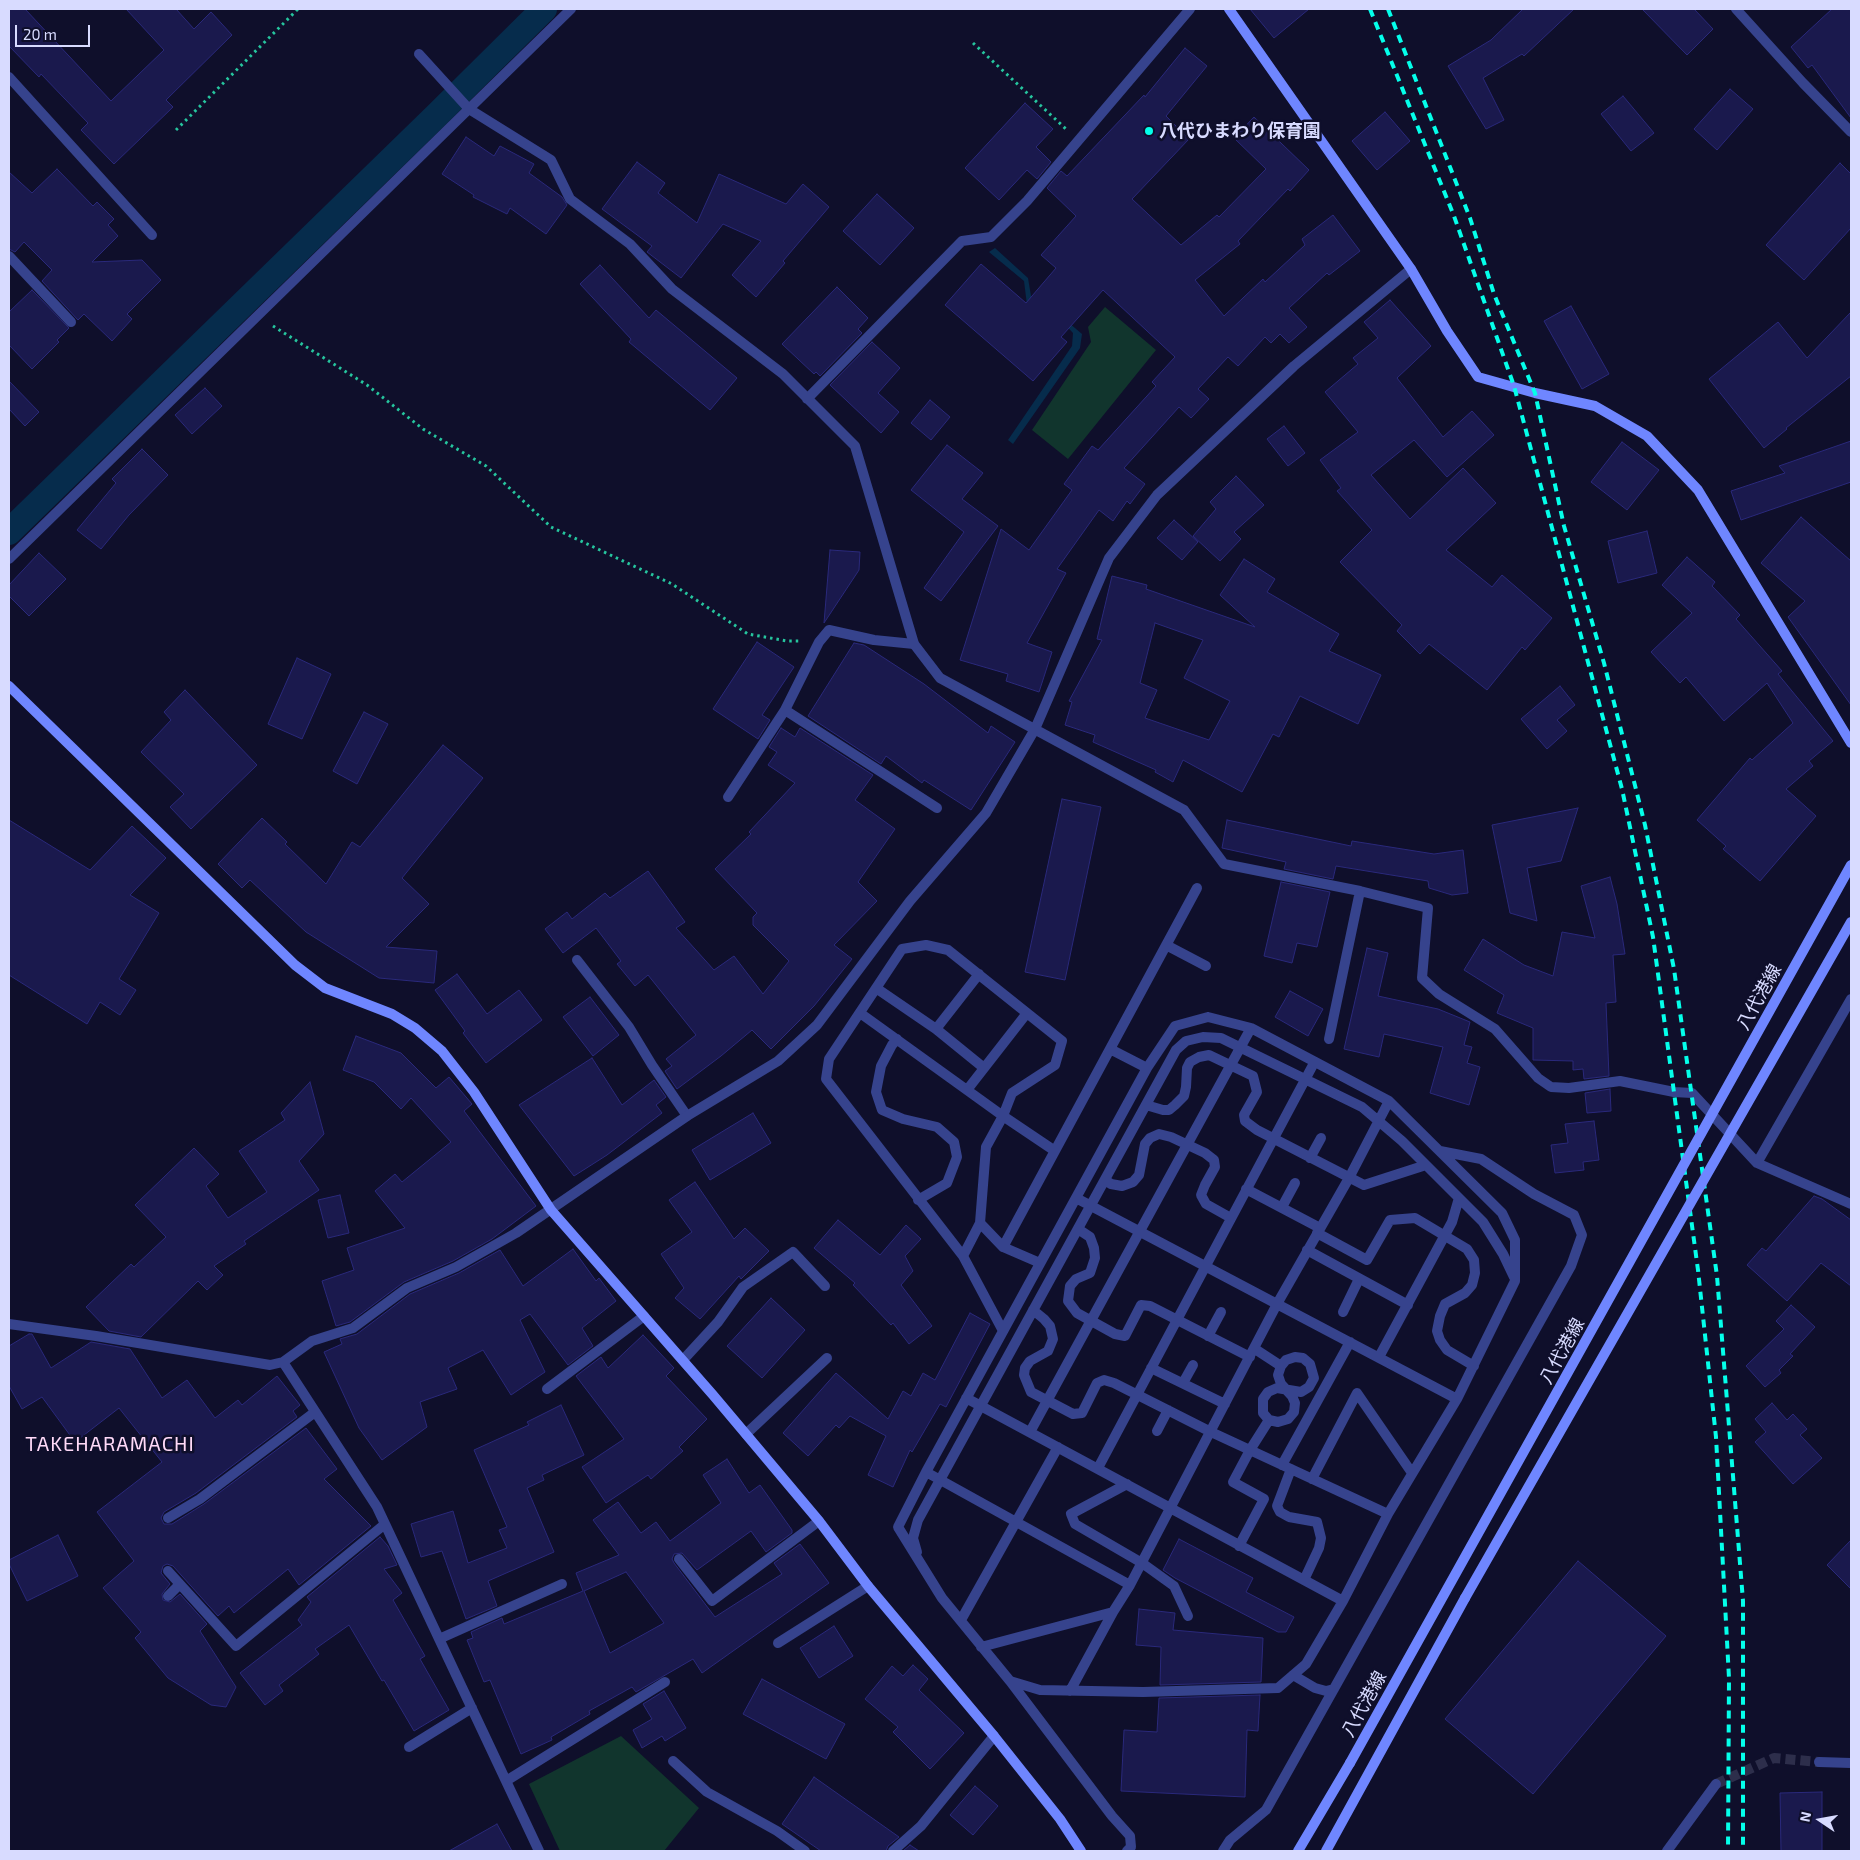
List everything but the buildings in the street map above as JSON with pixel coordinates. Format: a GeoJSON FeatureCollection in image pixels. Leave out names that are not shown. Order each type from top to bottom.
{"type":"FeatureCollection","features":[{"type":"Feature","properties":{"kind":"street"},"geometry":{"type":"LineString","coordinates":[[9,559],[572,9]]}},
{"type":"Feature","properties":{"kind":"street"},"geometry":{"type":"LineString","coordinates":[[808,399],[962,241],[991,237],[1027,201],[1190,9]]}},
{"type":"Feature","properties":{"kind":"street"},"geometry":{"type":"LineString","coordinates":[[1228,9],[1411,268],[1446,331],[1478,377],[1535,393],[1595,406],[1647,436],[1698,490],[1851,743]]}},
{"type":"Feature","properties":{"kind":"street"},"geometry":{"type":"LineString","coordinates":[[1736,9],[1803,83],[1851,132]]}},
{"type":"Feature","properties":{"kind":"street"},"geometry":{"type":"LineString","coordinates":[[419,54],[469,109],[551,160],[570,199],[630,244],[672,289],[783,374],[856,446],[914,644],[940,678],[1184,810],[1224,864],[1360,891],[1428,908],[1422,978],[1439,994],[1494,1028],[1538,1078],[1551,1087],[1569,1088],[1620,1080],[1674,1092],[1692,1093],[1757,1163],[1851,1204]]}},
{"type":"Feature","properties":{"kind":"street"},"geometry":{"type":"LineString","coordinates":[[9,77],[152,235]]}},
{"type":"Feature","properties":{"kind":"street"},"geometry":{"type":"LineString","coordinates":[[9,256],[71,322]]}},
{"type":"Feature","properties":{"kind":"street"},"geometry":{"type":"LineString","coordinates":[[9,1324],[96,1336],[270,1365],[282,1362],[312,1341],[353,1328],[407,1288],[456,1267],[516,1233],[688,1116],[778,1061],[817,1026],[910,902],[986,813],[1035,729],[1109,558],[1157,495],[1294,366],[1411,268]]}},
{"type":"Feature","properties":{"kind":"street"},"geometry":{"type":"LineString","coordinates":[[728,797],[785,710],[819,642],[829,630],[874,640],[914,644]]}},
{"type":"Feature","properties":{"kind":"street"},"geometry":{"type":"LineString","coordinates":[[9,686],[295,965],[325,988],[392,1014],[416,1028],[442,1051],[474,1092],[551,1210],[746,1434],[818,1521],[868,1586],[994,1736],[1060,1819],[1080,1851]]}},
{"type":"Feature","properties":{"kind":"street"},"geometry":{"type":"LineString","coordinates":[[785,710],[937,808]]}},
{"type":"Feature","properties":{"kind":"street","name":"八代港線"},"geometry":{"type":"LineString","coordinates":[[1298,1851],[1350,1763],[1851,865]]}},
{"type":"Feature","properties":{"kind":"street"},"geometry":{"type":"LineString","coordinates":[[1003,1247],[1197,888]]}},
{"type":"Feature","properties":{"kind":"street"},"geometry":{"type":"LineString","coordinates":[[1329,1039],[1360,891]]}},
{"type":"Feature","properties":{"kind":"street"},"geometry":{"type":"LineString","coordinates":[[1326,1851],[1465,1598],[1851,922]]}},
{"type":"Feature","properties":{"kind":"street"},"geometry":{"type":"LineString","coordinates":[[963,1256],[980,1223],[986,1147],[1003,1116],[1012,1093],[1055,1065],[1062,1040],[948,950],[926,944],[902,949],[829,1059],[826,1079],[963,1256],[1003,1331]]}},
{"type":"Feature","properties":{"kind":"street"},"geometry":{"type":"LineString","coordinates":[[1166,945],[1206,966]]}},
{"type":"Feature","properties":{"kind":"street"},"geometry":{"type":"LineString","coordinates":[[577,960],[629,1027],[652,1065],[688,1116]]}},
{"type":"Feature","properties":{"kind":"street"},"geometry":{"type":"LineString","coordinates":[[936,1029],[979,974]]}},
{"type":"Feature","properties":{"kind":"street"},"geometry":{"type":"LineString","coordinates":[[876,988],[936,1029],[984,1068]]}},
{"type":"Feature","properties":{"kind":"street"},"geometry":{"type":"LineString","coordinates":[[1757,1163],[1851,999]]}},
{"type":"Feature","properties":{"kind":"street"},"geometry":{"type":"LineString","coordinates":[[860,1013],[1055,1151]]}},
{"type":"Feature","properties":{"kind":"street"},"geometry":{"type":"LineString","coordinates":[[967,1090],[1027,1013]]}},
{"type":"Feature","properties":{"kind":"street"},"geometry":{"type":"LineString","coordinates":[[1010,1681],[1040,1690],[1070,1691],[1143,1692],[1278,1688],[1306,1664],[1343,1602],[1388,1514],[1457,1399],[1515,1281],[1515,1240],[1502,1213],[1389,1101],[1251,1028],[1208,1016],[1175,1026],[1147,1068],[966,1398],[898,1527],[942,1598],[1010,1681],[1106,1808],[1130,1836],[1131,1847],[1127,1851]]}},
{"type":"Feature","properties":{"kind":"street"},"geometry":{"type":"LineString","coordinates":[[1030,1432],[1251,1028]]}},
{"type":"Feature","properties":{"kind":"street"},"geometry":{"type":"LineString","coordinates":[[920,1562],[913,1538],[918,1520],[1176,1050],[1186,1040],[1203,1037],[1221,1038],[1362,1107],[1426,1165],[1483,1222],[1503,1254],[1515,1281]]}},
{"type":"Feature","properties":{"kind":"street"},"geometry":{"type":"LineString","coordinates":[[897,1040],[892,1045],[881,1066],[876,1092],[882,1110],[903,1119],[937,1127],[954,1142],[957,1157],[947,1183],[918,1200]]}},
{"type":"Feature","properties":{"kind":"street"},"geometry":{"type":"LineString","coordinates":[[1110,1049],[1147,1068]]}},
{"type":"Feature","properties":{"kind":"street"},"geometry":{"type":"LineString","coordinates":[[1146,1105],[1169,1110],[1184,1096],[1187,1068],[1190,1062],[1199,1057],[1209,1055],[1253,1076],[1257,1092],[1244,1115],[1245,1122],[1273,1139],[1349,1178],[1364,1185],[1426,1165]]}},
{"type":"Feature","properties":{"kind":"street"},"geometry":{"type":"LineString","coordinates":[[1098,1468],[1314,1062]]}},
{"type":"Feature","properties":{"kind":"street"},"geometry":{"type":"LineString","coordinates":[[1070,1691],[1142,1563],[1277,1304],[1349,1178],[1389,1101]]}},
{"type":"Feature","properties":{"kind":"street"},"geometry":{"type":"LineString","coordinates":[[1105,1180],[1111,1184],[1122,1186],[1133,1182],[1139,1175],[1145,1144],[1150,1138],[1159,1134],[1188,1144],[1214,1160],[1215,1168],[1201,1196],[1206,1204],[1231,1218]]}},
{"type":"Feature","properties":{"kind":"street"},"geometry":{"type":"LineString","coordinates":[[1310,1158],[1321,1138]]}},
{"type":"Feature","properties":{"kind":"street"},"geometry":{"type":"LineString","coordinates":[[1223,1851],[1230,1840],[1266,1810],[1571,1266],[1582,1235],[1574,1215],[1534,1194],[1480,1159],[1440,1151]]}},
{"type":"Feature","properties":{"kind":"street"},"geometry":{"type":"LineString","coordinates":[[1282,1208],[1296,1183]]}},
{"type":"Feature","properties":{"kind":"street"},"geometry":{"type":"LineString","coordinates":[[1246,1189],[1282,1208],[1367,1260],[1390,1220],[1414,1218],[1467,1249],[1474,1260],[1476,1273],[1472,1285],[1465,1293],[1445,1304],[1437,1331],[1440,1340],[1447,1350],[1474,1366]]}},
{"type":"Feature","properties":{"kind":"street"},"geometry":{"type":"LineString","coordinates":[[1076,1198],[1457,1399]]}},
{"type":"Feature","properties":{"kind":"street"},"geometry":{"type":"LineString","coordinates":[[1379,1357],[1452,1222],[1459,1198]]}},
{"type":"Feature","properties":{"kind":"street"},"geometry":{"type":"LineString","coordinates":[[980,1223],[1003,1247],[1040,1263]]}},
{"type":"Feature","properties":{"kind":"street"},"geometry":{"type":"LineString","coordinates":[[1078,1229],[1090,1236],[1095,1258],[1090,1273],[1076,1279],[1070,1286],[1068,1302],[1077,1313],[1090,1322],[1115,1334],[1124,1336],[1141,1305],[1150,1306],[1208,1336],[1280,1366]]}},
{"type":"Feature","properties":{"kind":"street"},"geometry":{"type":"LineString","coordinates":[[1307,1250],[1408,1305]]}},
{"type":"Feature","properties":{"kind":"street"},"geometry":{"type":"LineString","coordinates":[[682,1360],[718,1322],[743,1288],[793,1252],[825,1286]]}},
{"type":"Feature","properties":{"kind":"street"},"geometry":{"type":"LineString","coordinates":[[1343,1312],[1359,1279]]}},
{"type":"Feature","properties":{"kind":"street"},"geometry":{"type":"LineString","coordinates":[[1033,1310],[1044,1318],[1050,1326],[1052,1339],[1048,1351],[1030,1361],[1025,1368],[1024,1375],[1031,1392],[1073,1414],[1082,1413],[1097,1383],[1104,1380],[1114,1383],[1210,1432],[1388,1514]]}},
{"type":"Feature","properties":{"kind":"street"},"geometry":{"type":"LineString","coordinates":[[1208,1336],[1221,1312]]}},
{"type":"Feature","properties":{"kind":"street"},"geometry":{"type":"LineString","coordinates":[[547,1389],[644,1316]]}},
{"type":"Feature","properties":{"kind":"street"},"geometry":{"type":"LineString","coordinates":[[1304,1580],[1319,1548],[1321,1538],[1317,1522],[1289,1517],[1280,1512],[1277,1506],[1286,1467],[1350,1342]]}},
{"type":"Feature","properties":{"kind":"street"},"geometry":{"type":"LineString","coordinates":[[1286,1390],[1278,1388],[1268,1392],[1263,1399],[1263,1413],[1269,1420],[1278,1422],[1288,1419],[1294,1412],[1295,1403],[1292,1396],[1286,1390],[1280,1384],[1278,1375],[1280,1366],[1286,1360],[1295,1357],[1303,1358],[1310,1364],[1314,1378],[1309,1387],[1302,1392],[1286,1390]]}},
{"type":"Feature","properties":{"kind":"street"},"geometry":{"type":"LineString","coordinates":[[746,1434],[826,1358]]}},
{"type":"Feature","properties":{"kind":"street"},"geometry":{"type":"LineString","coordinates":[[282,1362],[377,1506],[539,1851]]}},
{"type":"Feature","properties":{"kind":"street"},"geometry":{"type":"LineString","coordinates":[[1183,1383],[1193,1365]]}},
{"type":"Feature","properties":{"kind":"street"},"geometry":{"type":"LineString","coordinates":[[1151,1368],[1225,1404]]}},
{"type":"Feature","properties":{"kind":"street"},"geometry":{"type":"LineString","coordinates":[[1312,1478],[1357,1393],[1412,1474]]}},
{"type":"Feature","properties":{"kind":"street"},"geometry":{"type":"LineString","coordinates":[[966,1398],[1343,1602]]}},
{"type":"Feature","properties":{"kind":"street"},"geometry":{"type":"LineString","coordinates":[[1157,1431],[1168,1410]]}},
{"type":"Feature","properties":{"kind":"street"},"geometry":{"type":"LineString","coordinates":[[168,1518],[200,1499],[315,1412]]}},
{"type":"Feature","properties":{"kind":"street"},"geometry":{"type":"LineString","coordinates":[[1239,1546],[1264,1499],[1233,1482],[1269,1420]]}},
{"type":"Feature","properties":{"kind":"street"},"geometry":{"type":"LineString","coordinates":[[961,1620],[1058,1447]]}},
{"type":"Feature","properties":{"kind":"street"},"geometry":{"type":"LineString","coordinates":[[926,1472],[1130,1585]]}},
{"type":"Feature","properties":{"kind":"street"},"geometry":{"type":"LineString","coordinates":[[1127,1484],[1071,1514],[1076,1524],[1142,1563],[1174,1586],[1188,1616]]}},
{"type":"Feature","properties":{"kind":"street"},"geometry":{"type":"LineString","coordinates":[[679,1559],[712,1601],[818,1521]]}},
{"type":"Feature","properties":{"kind":"street"},"geometry":{"type":"LineString","coordinates":[[168,1571],[236,1646],[384,1524]]}},
{"type":"Feature","properties":{"kind":"street"},"geometry":{"type":"LineString","coordinates":[[439,1639],[562,1584]]}},
{"type":"Feature","properties":{"kind":"street"},"geometry":{"type":"LineString","coordinates":[[168,1596],[179,1585]]}},
{"type":"Feature","properties":{"kind":"street"},"geometry":{"type":"LineString","coordinates":[[778,1643],[868,1586]]}},
{"type":"Feature","properties":{"kind":"street"},"geometry":{"type":"LineString","coordinates":[[982,1647],[1113,1612]]}},
{"type":"Feature","properties":{"kind":"street"},"geometry":{"type":"LineString","coordinates":[[1293,1675],[1315,1688],[1326,1691],[1334,1689]]}},
{"type":"Feature","properties":{"kind":"street"},"geometry":{"type":"LineString","coordinates":[[506,1780],[665,1682]]}},
{"type":"Feature","properties":{"kind":"street"},"geometry":{"type":"LineString","coordinates":[[408,1747],[472,1708]]}},
{"type":"Feature","properties":{"kind":"street"},"geometry":{"type":"LineString","coordinates":[[893,1851],[921,1826],[994,1736]]}},
{"type":"Feature","properties":{"kind":"street"},"geometry":{"type":"LineString","coordinates":[[673,1761],[707,1792],[777,1831],[805,1851]]}},
{"type":"Feature","properties":{"kind":"street"},"geometry":{"type":"LineString","coordinates":[[1819,1762],[1851,1763]]}},
{"type":"Feature","properties":{"kind":"street"},"geometry":{"type":"LineString","coordinates":[[1667,1851],[1716,1784]]}},
{"type":"Feature","properties":{"kind":"path"},"geometry":{"type":"LineString","coordinates":[[176,130],[298,9]]}},
{"type":"Feature","properties":{"kind":"path"},"geometry":{"type":"LineString","coordinates":[[973,42],[1079,141]]}},
{"type":"Feature","properties":{"kind":"path"},"geometry":{"type":"LineString","coordinates":[[257,316],[367,385],[423,429],[486,466],[552,527],[672,584],[748,634],[787,641],[819,642]]}},
{"type":"Feature","properties":{"kind":"green space"},"geometry":{"type":"Polygon","coordinates":[[[1105,307],[1156,350],[1068,459],[1032,430],[1091,342],[1088,327],[1105,307]]]}},
{"type":"Feature","properties":{"kind":"green space"},"geometry":{"type":"Polygon","coordinates":[[[621,1736],[699,1808],[664,1851],[560,1851],[529,1784],[621,1736]]]}},
{"type":"Feature","properties":{"kind":"water"},"geometry":{"type":"Polygon","coordinates":[[[995,248],[1028,278],[1032,302],[1062,317],[1082,334],[1080,348],[1013,444],[1008,440],[1072,346],[1073,333],[1060,319],[1027,305],[1024,281],[989,252],[995,248]]]}},
{"type":"Feature","properties":{"kind":"waterway"},"geometry":{"type":"LineString","coordinates":[[9,532],[544,9]]}},
{"type":"Feature","properties":{"kind":"tunnel"},"geometry":{"type":"LineString","coordinates":[[1716,1784],[1774,1758],[1819,1762]]}},
{"type":"Feature","properties":{"kind":"railway"},"geometry":{"type":"LineString","coordinates":[[1370,9],[1454,216],[1514,386],[1622,789],[1653,937],[1698,1270],[1716,1437],[1729,1678],[1728,1851]]}},
{"type":"Feature","properties":{"kind":"railway"},"geometry":{"type":"LineString","coordinates":[[1388,9],[1470,218],[1494,294],[1535,393],[1564,526],[1604,663],[1645,825],[1674,969],[1717,1276],[1743,1601],[1743,1851]]}},
{"type":"Feature","properties":{"kind":"place","name":"八代ひまわり保育園"},"geometry":{"type":"Point","coordinates":[1149,131]}},
{"type":"Feature","properties":{"kind":"district","name":"TAKEHARAMACHI"},"geometry":{"type":"Point","coordinates":[110,1444]}}]}
